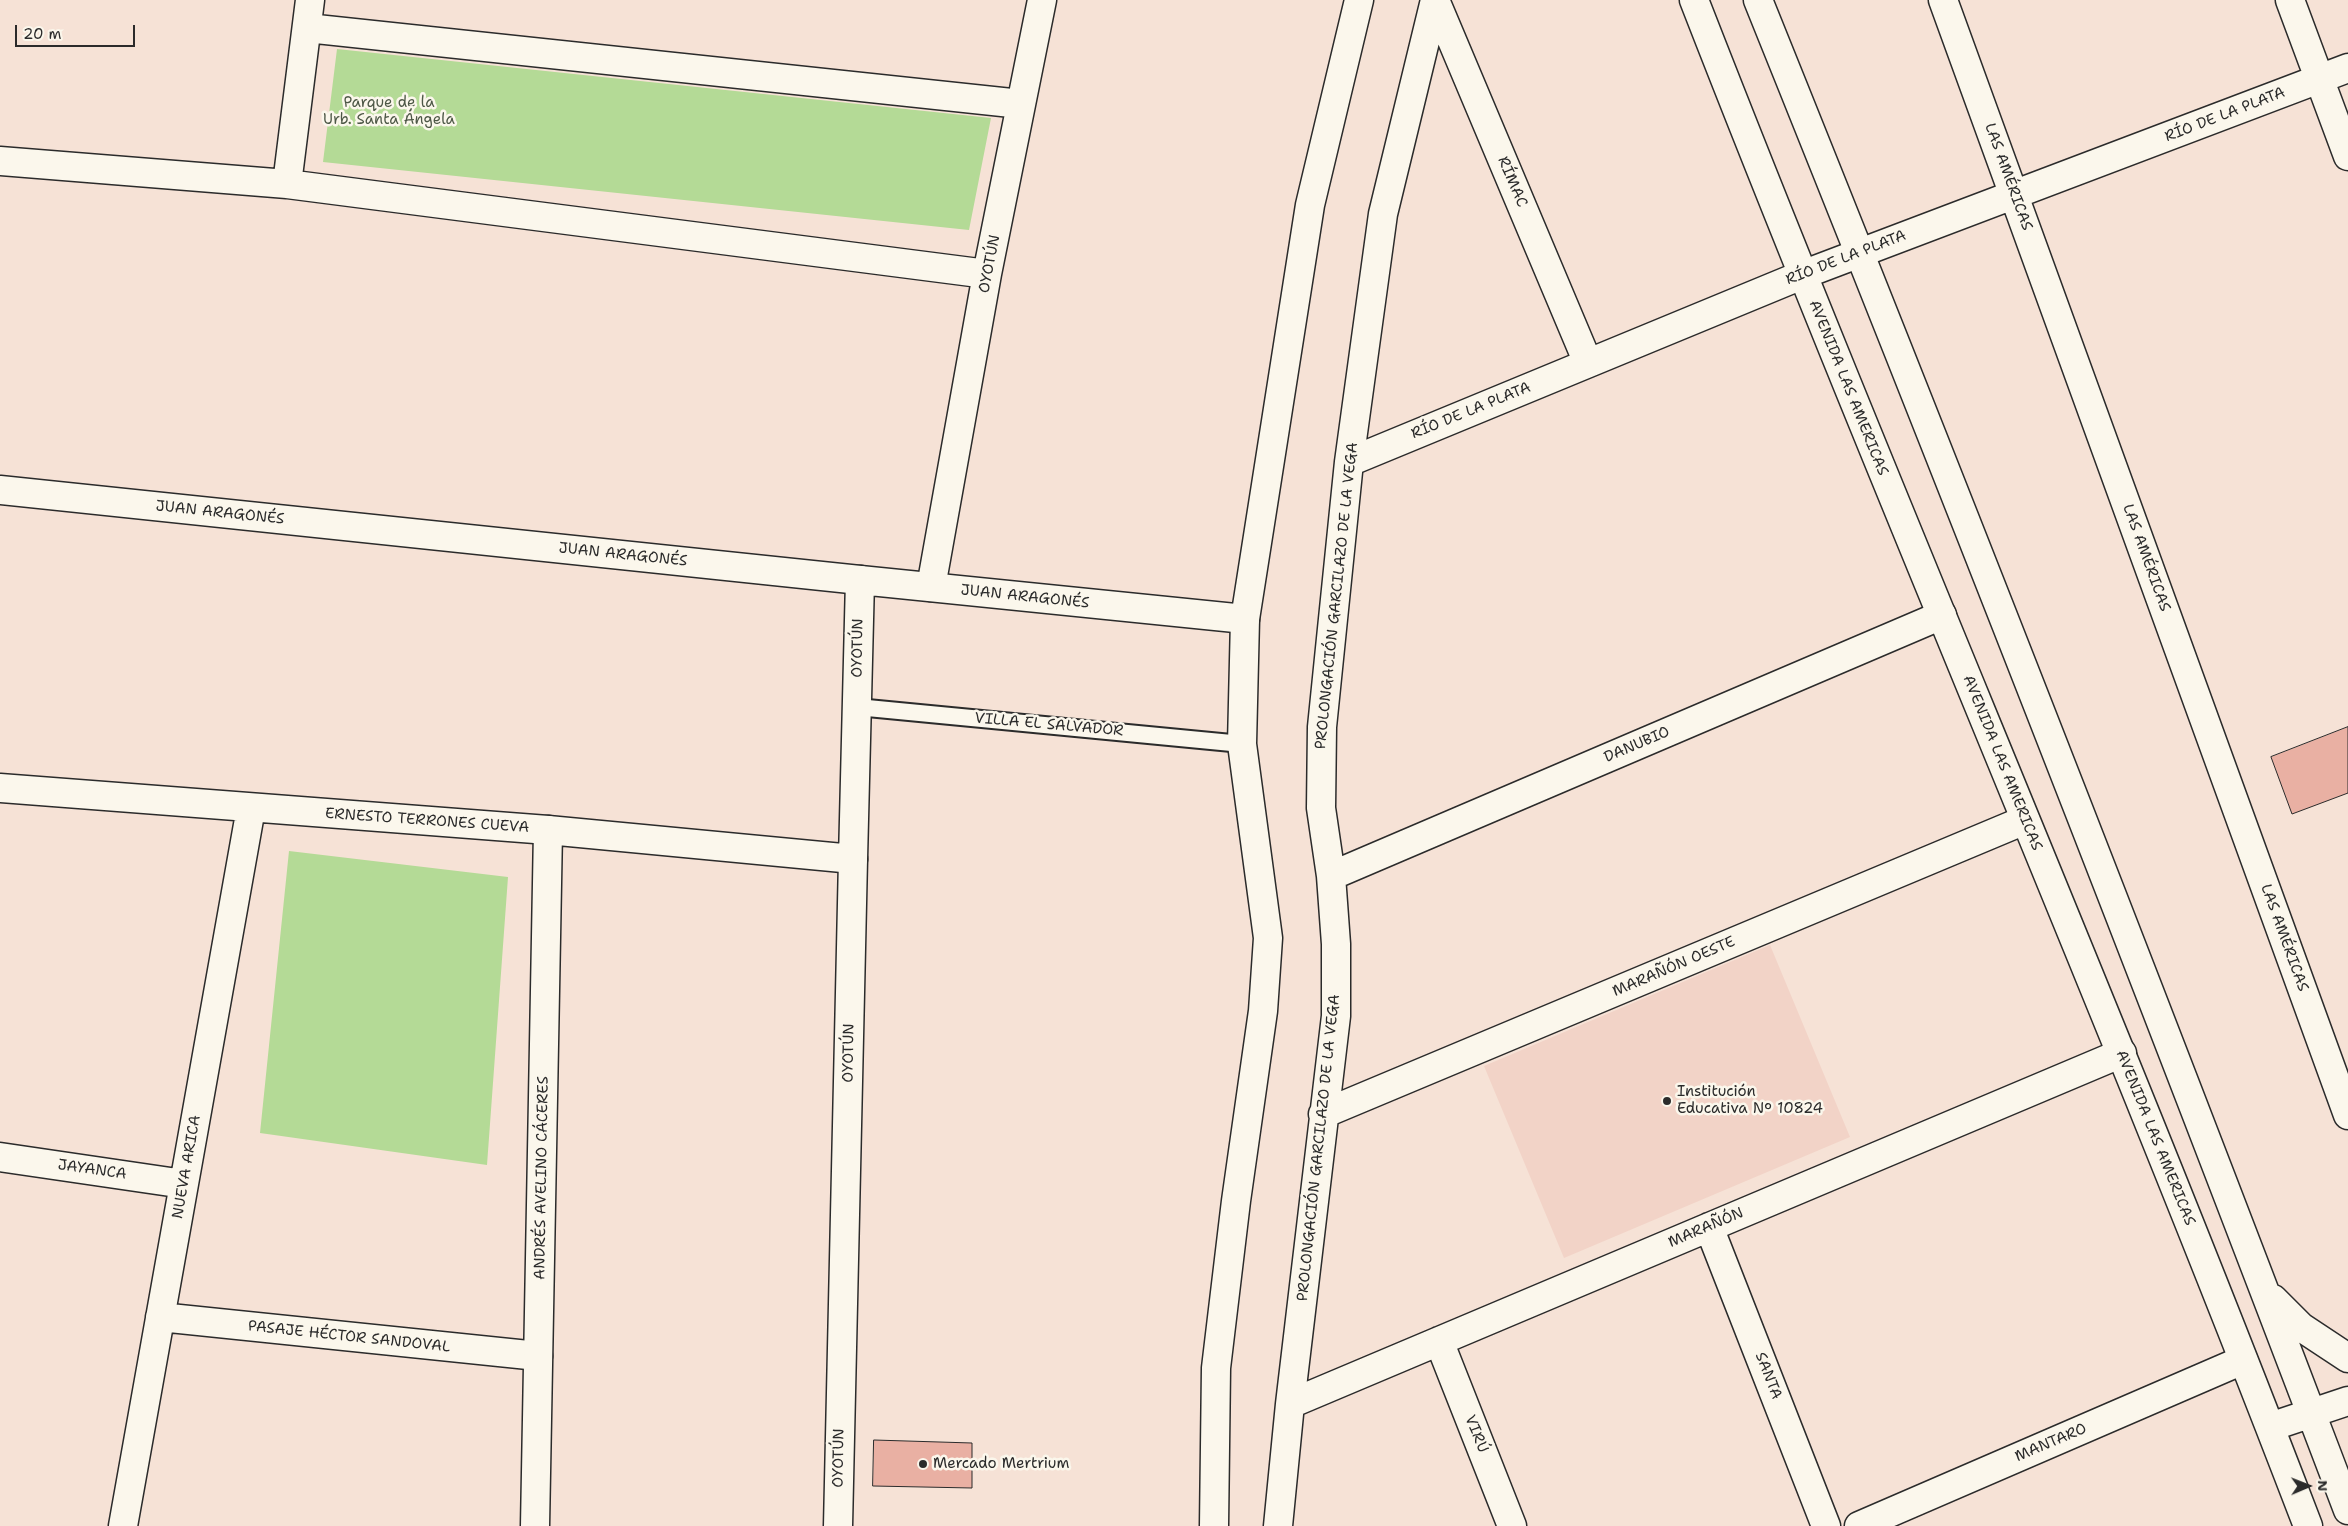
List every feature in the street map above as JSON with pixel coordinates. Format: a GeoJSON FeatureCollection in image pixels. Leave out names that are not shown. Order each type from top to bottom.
{"type":"FeatureCollection","features":[{"type":"Feature","properties":{"kind":"street"},"geometry":{"type":"LineString","coordinates":[[287,184],[310,0]]}},
{"type":"Feature","properties":{"kind":"street","name":"OYOTÚN"},"geometry":{"type":"LineString","coordinates":[[931,587],[987,274],[1042,0]]}},
{"type":"Feature","properties":{"kind":"street"},"geometry":{"type":"LineString","coordinates":[[1214,1526],[1216,1368],[1236,1201],[1263,1011],[1268,938],[1242,744],[1245,619],[1310,205],[1359,0]]}},
{"type":"Feature","properties":{"kind":"street","name":"RÍMAC"},"geometry":{"type":"LineString","coordinates":[[1435,0],[1588,363]]}},
{"type":"Feature","properties":{"kind":"street","name":"PROLONGACIÓN GARCILAZO DE LA VEGA"},"geometry":{"type":"LineString","coordinates":[[1278,1526],[1290,1404],[1336,1016],[1336,944],[1331,876],[1320,808],[1322,727],[1349,462],[1383,214],[1435,0]]}},
{"type":"Feature","properties":{"kind":"street","name":"AVENIDA LAS AMERICAS"},"geometry":{"type":"LineString","coordinates":[[1694,0],[1802,275],[2122,1053],[2308,1526]]}},
{"type":"Feature","properties":{"kind":"street"},"geometry":{"type":"LineString","coordinates":[[1758,0],[1860,253],[2266,1292],[2348,1510]]}},
{"type":"Feature","properties":{"kind":"street","name":"LAS AMÉRICAS"},"geometry":{"type":"LineString","coordinates":[[1943,0],[2348,1116]]}},
{"type":"Feature","properties":{"kind":"street"},"geometry":{"type":"LineString","coordinates":[[2290,0],[2348,156]]}},
{"type":"Feature","properties":{"kind":"street"},"geometry":{"type":"LineString","coordinates":[[307,28],[1021,104]]}},
{"type":"Feature","properties":{"kind":"street","name":"RÍO DE LA PLATA"},"geometry":{"type":"LineString","coordinates":[[1349,462],[1802,275],[2348,68]]}},
{"type":"Feature","properties":{"kind":"street"},"geometry":{"type":"LineString","coordinates":[[0,161],[287,184],[987,274]]}},
{"type":"Feature","properties":{"kind":"street","name":"JUAN ARAGONÉS"},"geometry":{"type":"LineString","coordinates":[[0,490],[1245,619]]}},
{"type":"Feature","properties":{"kind":"street","name":"OYOTÚN"},"geometry":{"type":"LineString","coordinates":[[838,1526],[860,580]]}},
{"type":"Feature","properties":{"kind":"street","name":"DANUBIO"},"geometry":{"type":"LineString","coordinates":[[1331,876],[1942,615]]}},
{"type":"Feature","properties":{"kind":"street","name":"ERNESTO TERRONES CUEVA"},"geometry":{"type":"LineString","coordinates":[[0,788],[548,830],[853,859]]}},
{"type":"Feature","properties":{"kind":"street","name":"NUEVA ARICA"},"geometry":{"type":"LineString","coordinates":[[123,1526],[251,808]]}},
{"type":"Feature","properties":{"kind":"street","name":"MARAÑÓN OESTE"},"geometry":{"type":"LineString","coordinates":[[1323,1114],[2025,820]]}},
{"type":"Feature","properties":{"kind":"street","name":"ANDRÉS AVELINO CÁCERES"},"geometry":{"type":"LineString","coordinates":[[535,1526],[548,830]]}},
{"type":"Feature","properties":{"kind":"street","name":"MARAÑÓN"},"geometry":{"type":"LineString","coordinates":[[1290,1404],[2122,1053]]}},
{"type":"Feature","properties":{"kind":"street","name":"JAYANCA"},"geometry":{"type":"LineString","coordinates":[[0,1157],[184,1184]]}},
{"type":"Feature","properties":{"kind":"street","name":"SANTA"},"geometry":{"type":"LineString","coordinates":[[1709,1227],[1826,1526]]}},
{"type":"Feature","properties":{"kind":"street"},"geometry":{"type":"LineString","coordinates":[[2266,1292],[2301,1327],[2348,1358]]}},
{"type":"Feature","properties":{"kind":"street","name":"PASAJE HÉCTOR SANDOVAL"},"geometry":{"type":"LineString","coordinates":[[160,1317],[538,1356]]}},
{"type":"Feature","properties":{"kind":"street","name":"VIRÚ"},"geometry":{"type":"LineString","coordinates":[[1439,1341],[1512,1526]]}},
{"type":"Feature","properties":{"kind":"street","name":"MANTARO"},"geometry":{"type":"LineString","coordinates":[[1859,1526],[2244,1360]]}},
{"type":"Feature","properties":{"kind":"street"},"geometry":{"type":"LineString","coordinates":[[2270,1427],[2348,1400]]}},
{"type":"Feature","properties":{"kind":"lane","name":"VILLA EL SALVADOR"},"geometry":{"type":"LineString","coordinates":[[857,707],[1242,744]]}},
{"type":"Feature","properties":{"kind":"shaded area","name":"Institución Educativa Nº 10824"},"geometry":{"type":"Polygon","coordinates":[[[1770,945],[1850,1137],[1564,1258],[1484,1066],[1770,945]]]}},
{"type":"Feature","properties":{"kind":"green space","name":"Parque de la Urb. Santa Ángela"},"geometry":{"type":"Polygon","coordinates":[[[337,49],[991,118],[969,230],[323,162],[337,49]]]}},
{"type":"Feature","properties":{"kind":"green space"},"geometry":{"type":"Polygon","coordinates":[[[289,851],[508,877],[487,1165],[260,1133],[289,851]]]}},
{"type":"Feature","properties":{"kind":"building"},"geometry":{"type":"Polygon","coordinates":[[[2348,727],[2348,793],[2292,814],[2271,757],[2348,727]]]}},
{"type":"Feature","properties":{"kind":"building","name":"Mercado Mertrium"},"geometry":{"type":"Polygon","coordinates":[[[874,1440],[972,1443],[972,1488],[873,1486],[874,1440]]]}},
{"type":"Feature","properties":{"kind":"place","name":"Institución Educativa Nº 10824"},"geometry":{"type":"Point","coordinates":[1667,1101]}},
{"type":"Feature","properties":{"kind":"place","name":"Mercado Mertrium"},"geometry":{"type":"Point","coordinates":[923,1464]}}]}
